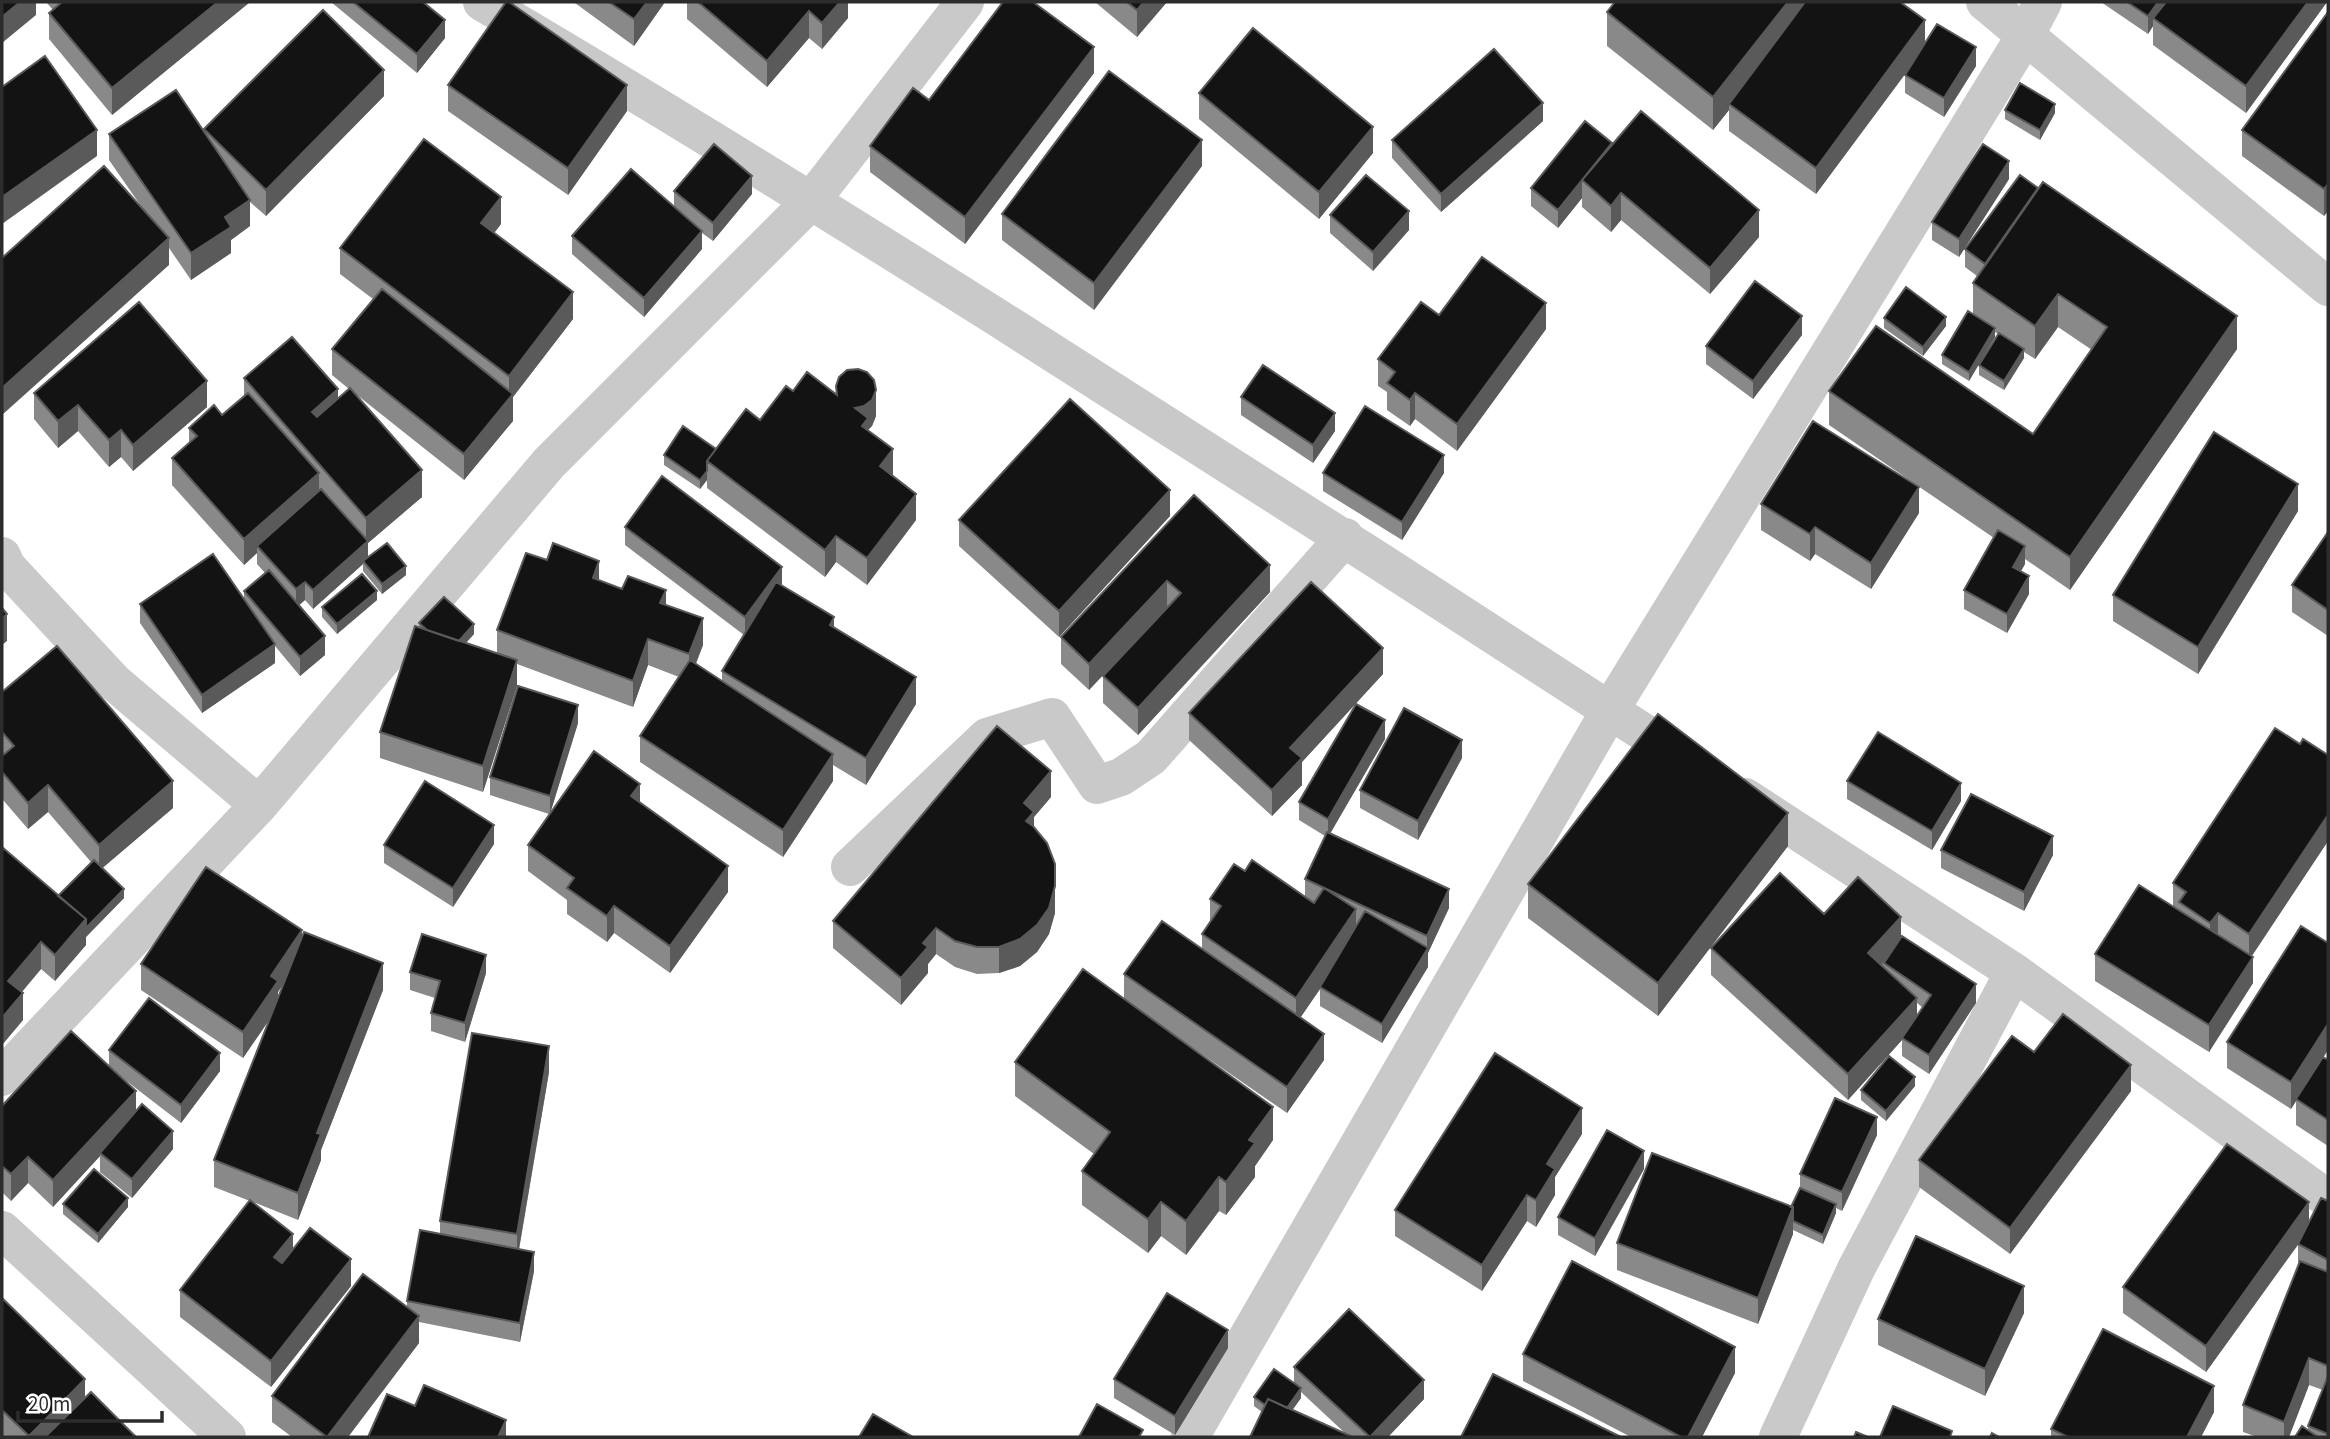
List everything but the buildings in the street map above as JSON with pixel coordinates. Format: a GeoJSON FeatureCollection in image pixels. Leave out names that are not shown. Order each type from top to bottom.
{"type":"FeatureCollection","features":[{"type":"Feature","properties":{"kind":"street"},"geometry":{"type":"LineString","coordinates":[[482,2],[595,67],[1345,537],[2014,972],[2328,1199]]}},
{"type":"Feature","properties":{"kind":"street"},"geometry":{"type":"LineString","coordinates":[[2,1077],[259,804],[549,463],[811,201],[965,2]]}},
{"type":"Feature","properties":{"kind":"street"},"geometry":{"type":"LineString","coordinates":[[1985,2],[2328,287]]}},
{"type":"Feature","properties":{"kind":"street"},"geometry":{"type":"LineString","coordinates":[[1191,1437],[1610,709],[2025,36],[2043,2]]}},
{"type":"Feature","properties":{"kind":"street"},"geometry":{"type":"LineString","coordinates":[[850,867],[987,737],[1052,717],[1097,785],[1122,777],[1151,757],[1345,537]]}},
{"type":"Feature","properties":{"kind":"street"},"geometry":{"type":"LineString","coordinates":[[2,556],[7,567],[114,682],[259,804]]}},
{"type":"Feature","properties":{"kind":"street"},"geometry":{"type":"LineString","coordinates":[[1778,1437],[1856,1269],[2014,972]]}},
{"type":"Feature","properties":{"kind":"street"},"geometry":{"type":"LineString","coordinates":[[2,1230],[227,1437]]}}]}
